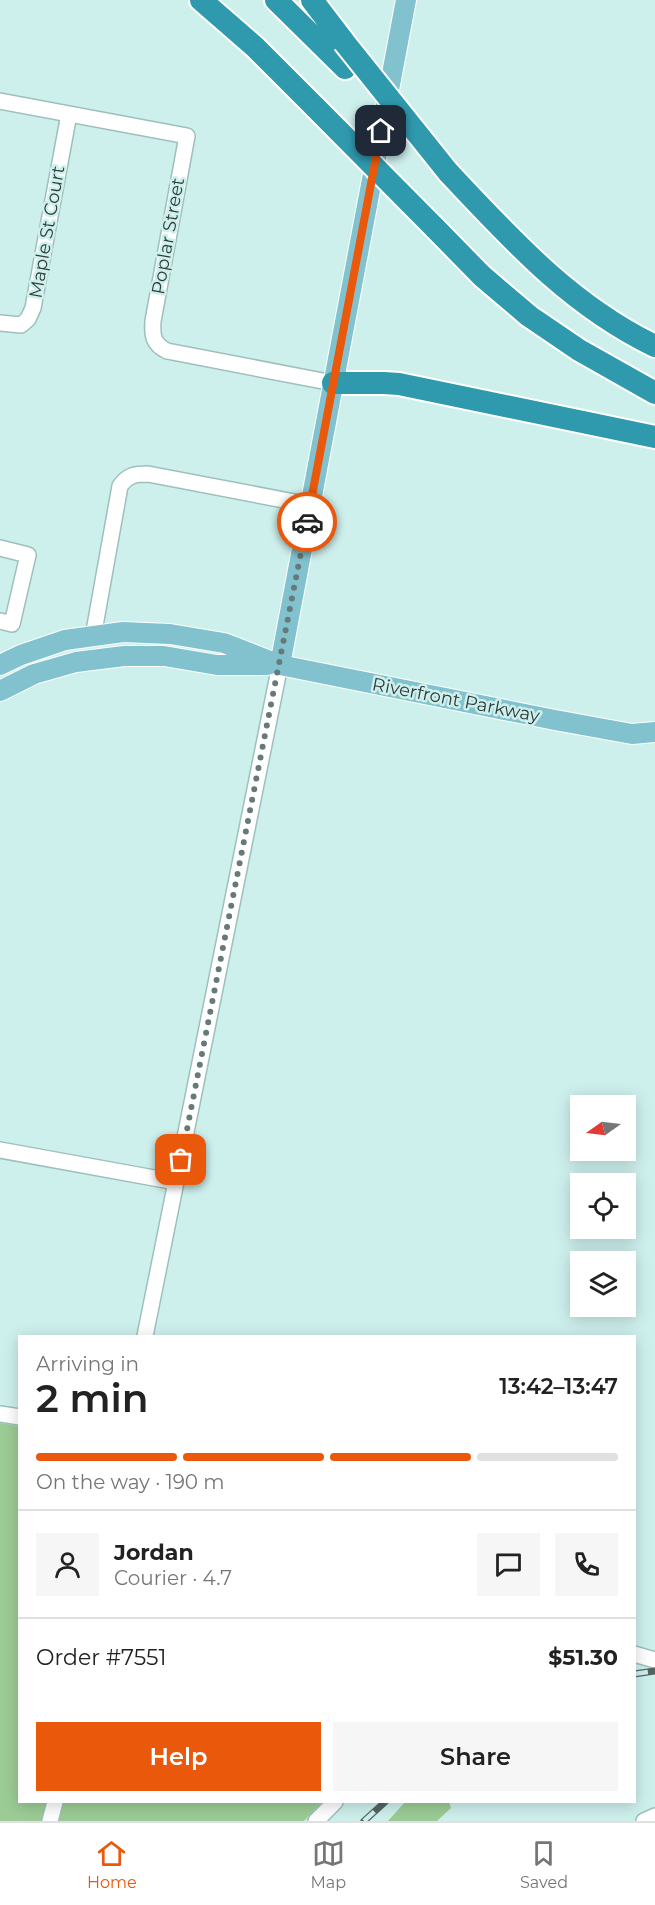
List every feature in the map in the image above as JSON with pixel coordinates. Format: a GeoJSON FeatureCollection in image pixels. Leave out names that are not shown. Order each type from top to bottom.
{"type":"FeatureCollection","features":[{"type":"Feature","properties":{"kind":"highway"},"geometry":{"type":"LineString","coordinates":[[201,0],[255,47],[482,276],[529,316],[579,350],[652,392]]}},
{"type":"Feature","properties":{"kind":"highway"},"geometry":{"type":"LineString","coordinates":[[276,0],[546,274],[600,315],[655,346]]}},
{"type":"Feature","properties":{"kind":"highway"},"geometry":{"type":"LineString","coordinates":[[312,0],[448,172]]}},
{"type":"Feature","properties":{"kind":"highway"},"geometry":{"type":"LineString","coordinates":[[333,384],[399,384],[644,435]]}},
{"type":"Feature","properties":{"kind":"main road"},"geometry":{"type":"LineString","coordinates":[[280,665],[406,0]]}},
{"type":"Feature","properties":{"kind":"main road","name":"Riverfront Parkway"},"geometry":{"type":"LineString","coordinates":[[0,665],[65,640],[123,633],[170,634],[224,643],[280,665],[632,734],[655,732]]}},
{"type":"Feature","properties":{"kind":"main road","name":"Riverfront Parkway"},"geometry":{"type":"LineString","coordinates":[[0,691],[34,674],[76,662],[124,656],[164,656],[217,665],[280,665]]}},
{"type":"Feature","properties":{"kind":"main road","name":"Riverfront Parkway"},"geometry":{"type":"LineString","coordinates":[[632,734],[655,746]]}},
{"type":"Feature","properties":{"kind":"street","name":"Poplar Street"},"geometry":{"type":"LineString","coordinates":[[0,101],[187,136],[153,321],[152,336],[158,347],[166,351],[333,384]]}},
{"type":"Feature","properties":{"kind":"street","name":"Maple St Court"},"geometry":{"type":"LineString","coordinates":[[0,323],[21,325],[28,319],[33,308],[69,114]]}},
{"type":"Feature","properties":{"kind":"street"},"geometry":{"type":"LineString","coordinates":[[93,636],[120,486],[126,477],[148,474],[310,505]]}},
{"type":"Feature","properties":{"kind":"street"},"geometry":{"type":"LineString","coordinates":[[0,548],[28,555],[12,624],[0,621]]}},
{"type":"Feature","properties":{"kind":"street"},"geometry":{"type":"LineString","coordinates":[[145,1335],[280,665]]}},
{"type":"Feature","properties":{"kind":"street"},"geometry":{"type":"LineString","coordinates":[[0,1150],[176,1182]]}},
{"type":"Feature","properties":{"kind":"street"},"geometry":{"type":"LineString","coordinates":[[0,1414],[18,1417]]}},
{"type":"Feature","properties":{"kind":"street"},"geometry":{"type":"LineString","coordinates":[[636,1655],[655,1660]]}},
{"type":"Feature","properties":{"kind":"street"},"geometry":{"type":"LineString","coordinates":[[50,1821],[55,1803]]}},
{"type":"Feature","properties":{"kind":"street"},"geometry":{"type":"LineString","coordinates":[[316,1821],[334,1803]]}},
{"type":"Feature","properties":{"kind":"street"},"geometry":{"type":"LineString","coordinates":[[644,1821],[655,1816]]}},
{"type":"Feature","properties":{"kind":"green space"},"geometry":{"type":"Polygon","coordinates":[[[0,1423],[18,1426],[18,1803],[321,1803],[304,1821],[0,1821],[0,1423]]]}},
{"type":"Feature","properties":{"kind":"green space"},"geometry":{"type":"Polygon","coordinates":[[[404,1803],[449,1803],[451,1808],[437,1821],[388,1821],[404,1803]]]}},
{"type":"Feature","properties":{"kind":"railway"},"geometry":{"type":"LineString","coordinates":[[636,1674],[655,1671]]}},
{"type":"Feature","properties":{"kind":"railway"},"geometry":{"type":"LineString","coordinates":[[364,1821],[384,1803]]}},
{"type":"Feature","properties":{"kind":"way so far"},"geometry":{"type":"LineString","coordinates":[[181,1160],[307,522]]}},
{"type":"Feature","properties":{"kind":"route"},"geometry":{"type":"LineString","coordinates":[[307,522],[381,131]]}}]}
